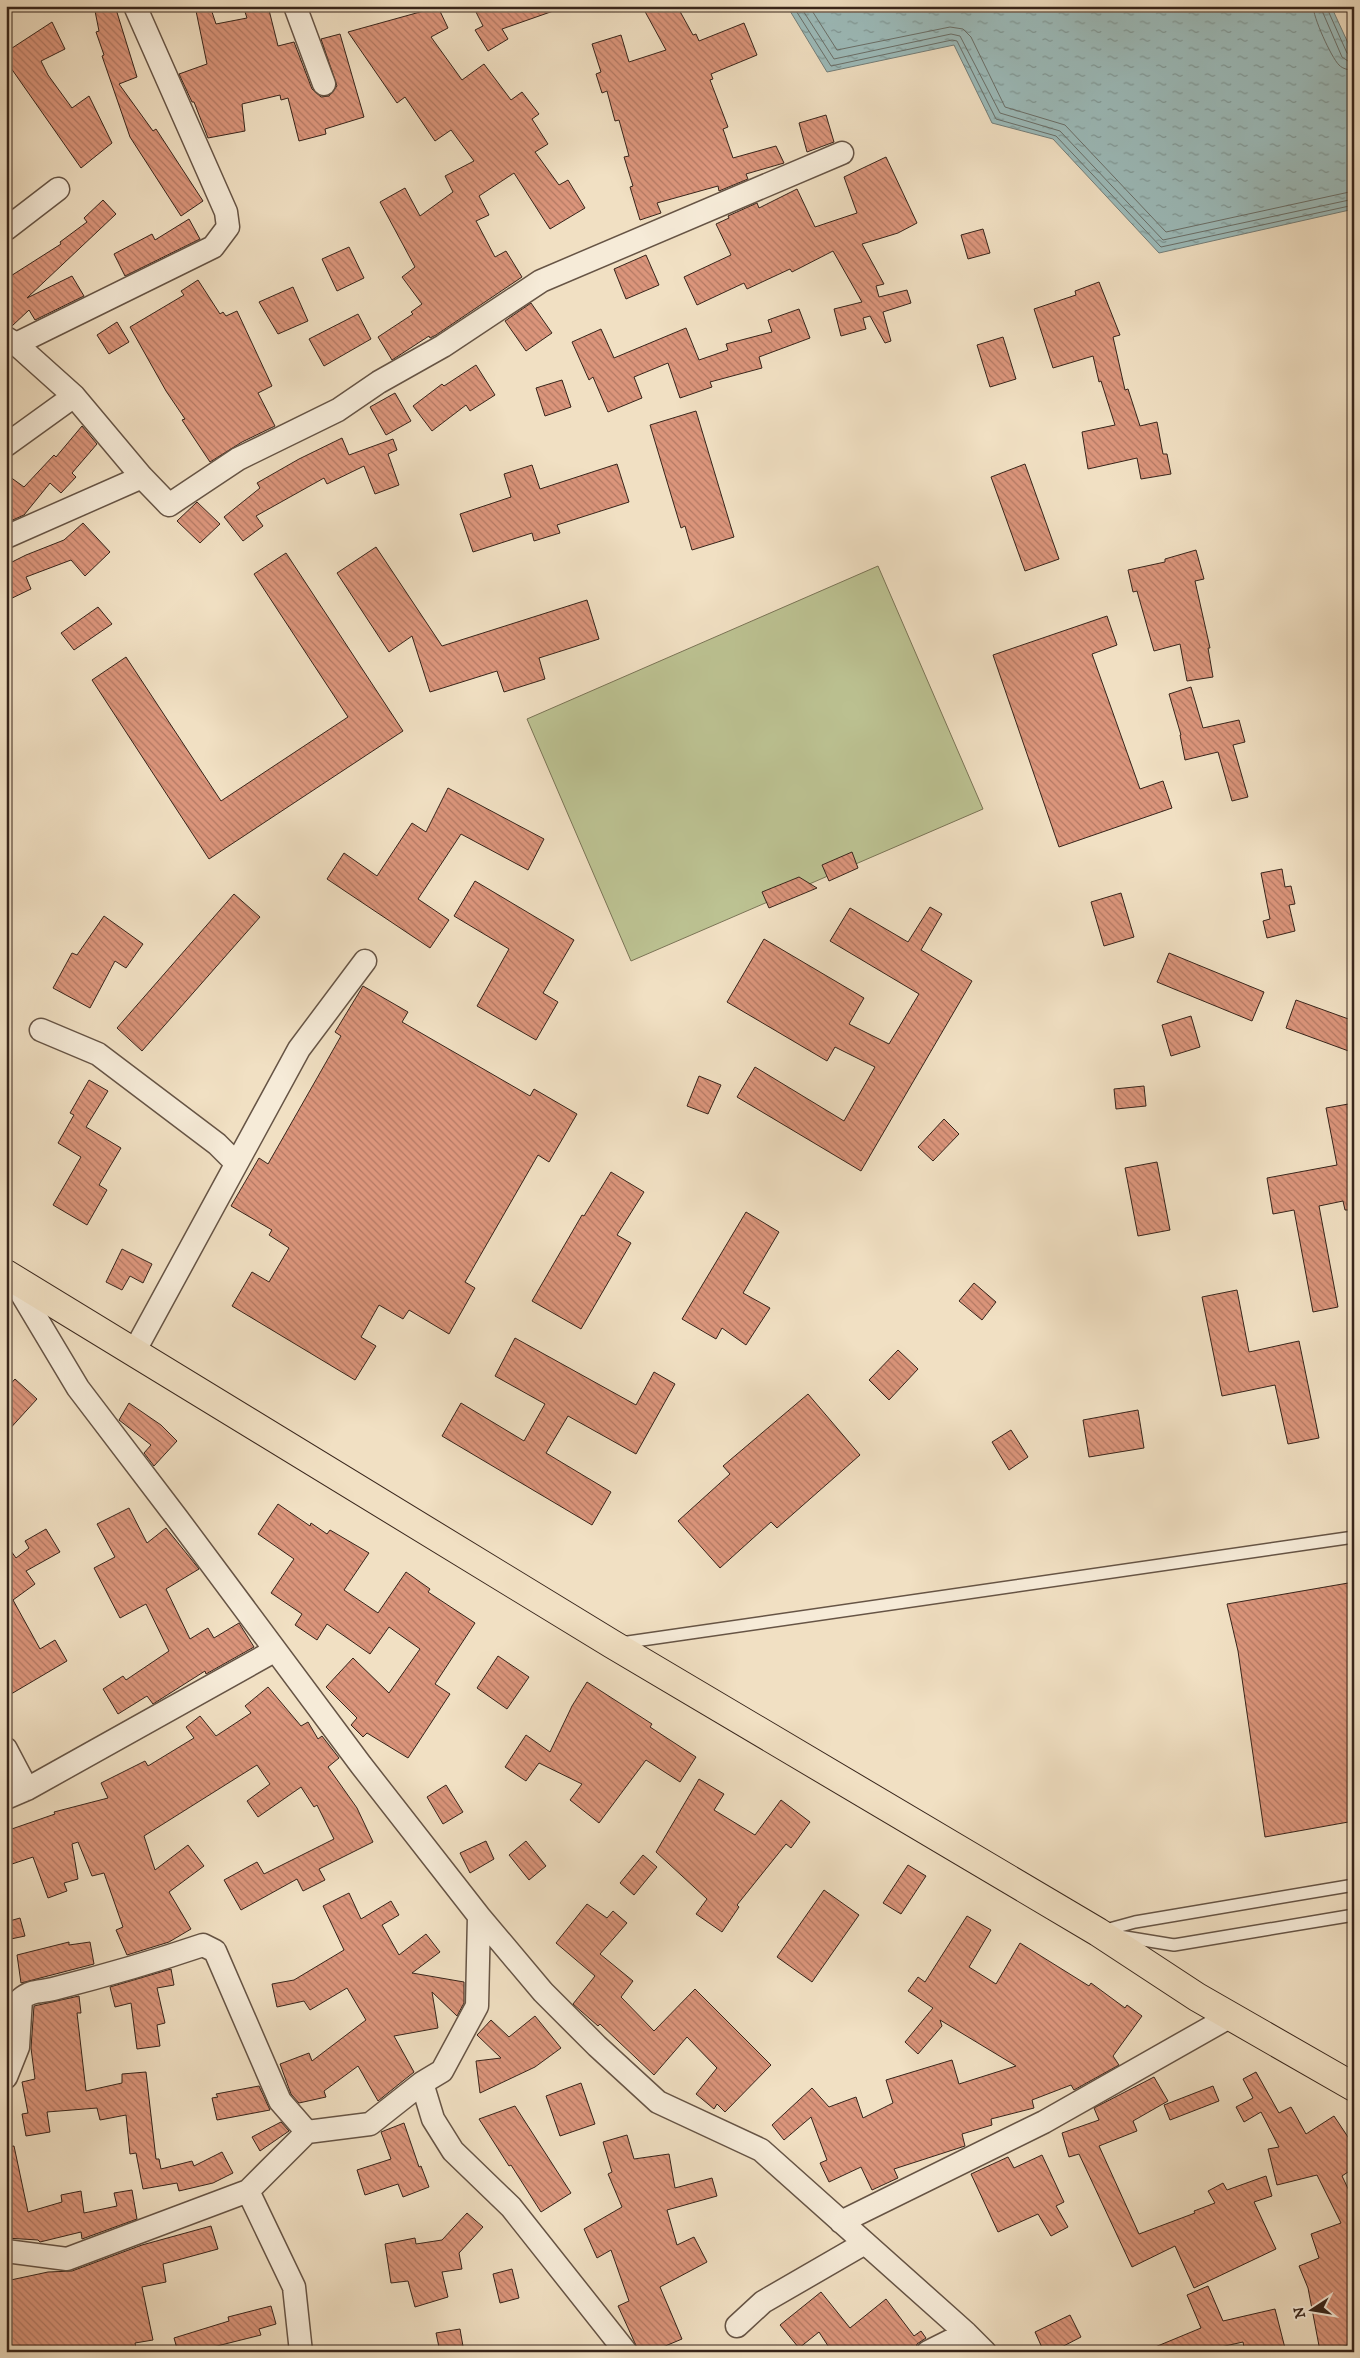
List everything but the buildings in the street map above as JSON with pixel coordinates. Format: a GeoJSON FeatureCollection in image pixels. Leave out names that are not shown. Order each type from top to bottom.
{"type":"FeatureCollection","features":[{"type":"Feature","properties":{"kind":"highway"},"geometry":{"type":"LineString","coordinates":[[8,1272],[134,1352],[612,1644],[1098,1932],[1231,2016],[1354,2087]]}},
{"type":"Feature","properties":{"kind":"street"},"geometry":{"type":"LineString","coordinates":[[135,6],[226,212],[228,227],[213,247],[11,341],[74,396],[142,477],[169,505],[238,459],[338,410],[379,382],[443,346],[541,281],[842,153]]}},
{"type":"Feature","properties":{"kind":"street"},"geometry":{"type":"LineString","coordinates":[[295,6],[324,84]]}},
{"type":"Feature","properties":{"kind":"street"},"geometry":{"type":"LineString","coordinates":[[6,229],[58,189]]}},
{"type":"Feature","properties":{"kind":"street"},"geometry":{"type":"LineString","coordinates":[[6,445],[74,396]]}},
{"type":"Feature","properties":{"kind":"street"},"geometry":{"type":"LineString","coordinates":[[6,537],[142,477]]}},
{"type":"Feature","properties":{"kind":"street"},"geometry":{"type":"LineString","coordinates":[[134,1352],[299,1049],[365,961]]}},
{"type":"Feature","properties":{"kind":"street"},"geometry":{"type":"LineString","coordinates":[[41,1030],[98,1054],[217,1144],[236,1163]]}},
{"type":"Feature","properties":{"kind":"street"},"geometry":{"type":"LineString","coordinates":[[8,1272],[78,1388],[177,1518],[274,1651],[479,1916],[543,1992],[597,2046],[658,2102],[762,2150],[985,2352]]}},
{"type":"Feature","properties":{"kind":"street"},"geometry":{"type":"LineString","coordinates":[[6,1798],[28,1789],[274,1651]]}},
{"type":"Feature","properties":{"kind":"street"},"geometry":{"type":"LineString","coordinates":[[6,1749],[28,1789]]}},
{"type":"Feature","properties":{"kind":"street"},"geometry":{"type":"LineString","coordinates":[[6,2251],[67,2259],[248,2191],[307,2132],[370,2124],[422,2083],[442,2071],[477,2006],[479,1916]]}},
{"type":"Feature","properties":{"kind":"street"},"geometry":{"type":"LineString","coordinates":[[6,2077],[18,2047],[21,1999],[28,1992],[48,1990],[115,1973],[203,1945],[215,1951],[280,2101],[307,2132]]}},
{"type":"Feature","properties":{"kind":"street"},"geometry":{"type":"LineString","coordinates":[[841,2222],[1044,2122],[1231,2016]]}},
{"type":"Feature","properties":{"kind":"street"},"geometry":{"type":"LineString","coordinates":[[422,2083],[433,2119],[453,2151],[511,2207],[626,2352]]}},
{"type":"Feature","properties":{"kind":"street"},"geometry":{"type":"LineString","coordinates":[[248,2191],[294,2287],[301,2352]]}},
{"type":"Feature","properties":{"kind":"street"},"geometry":{"type":"LineString","coordinates":[[737,2326],[763,2302],[865,2243]]}},
{"type":"Feature","properties":{"kind":"street"},"geometry":{"type":"LineString","coordinates":[[928,2352],[966,2333]]}},
{"type":"Feature","properties":{"kind":"lane"},"geometry":{"type":"LineString","coordinates":[[612,1644],[1354,1537]]}},
{"type":"Feature","properties":{"kind":"lane"},"geometry":{"type":"LineString","coordinates":[[1098,1932],[1135,1922],[1354,1886]]}},
{"type":"Feature","properties":{"kind":"lane"},"geometry":{"type":"LineString","coordinates":[[1098,1932],[1174,1945],[1354,1915]]}},
{"type":"Feature","properties":{"kind":"green space"},"geometry":{"type":"Polygon","coordinates":[[[878,566],[983,809],[631,961],[527,719],[878,566]]]}},
{"type":"Feature","properties":{"kind":"water"},"geometry":{"type":"Polygon","coordinates":[[[787,6],[1331,6],[1354,56],[1354,209],[1159,253],[1053,139],[992,123],[954,45],[827,72],[787,6]]]}}]}
